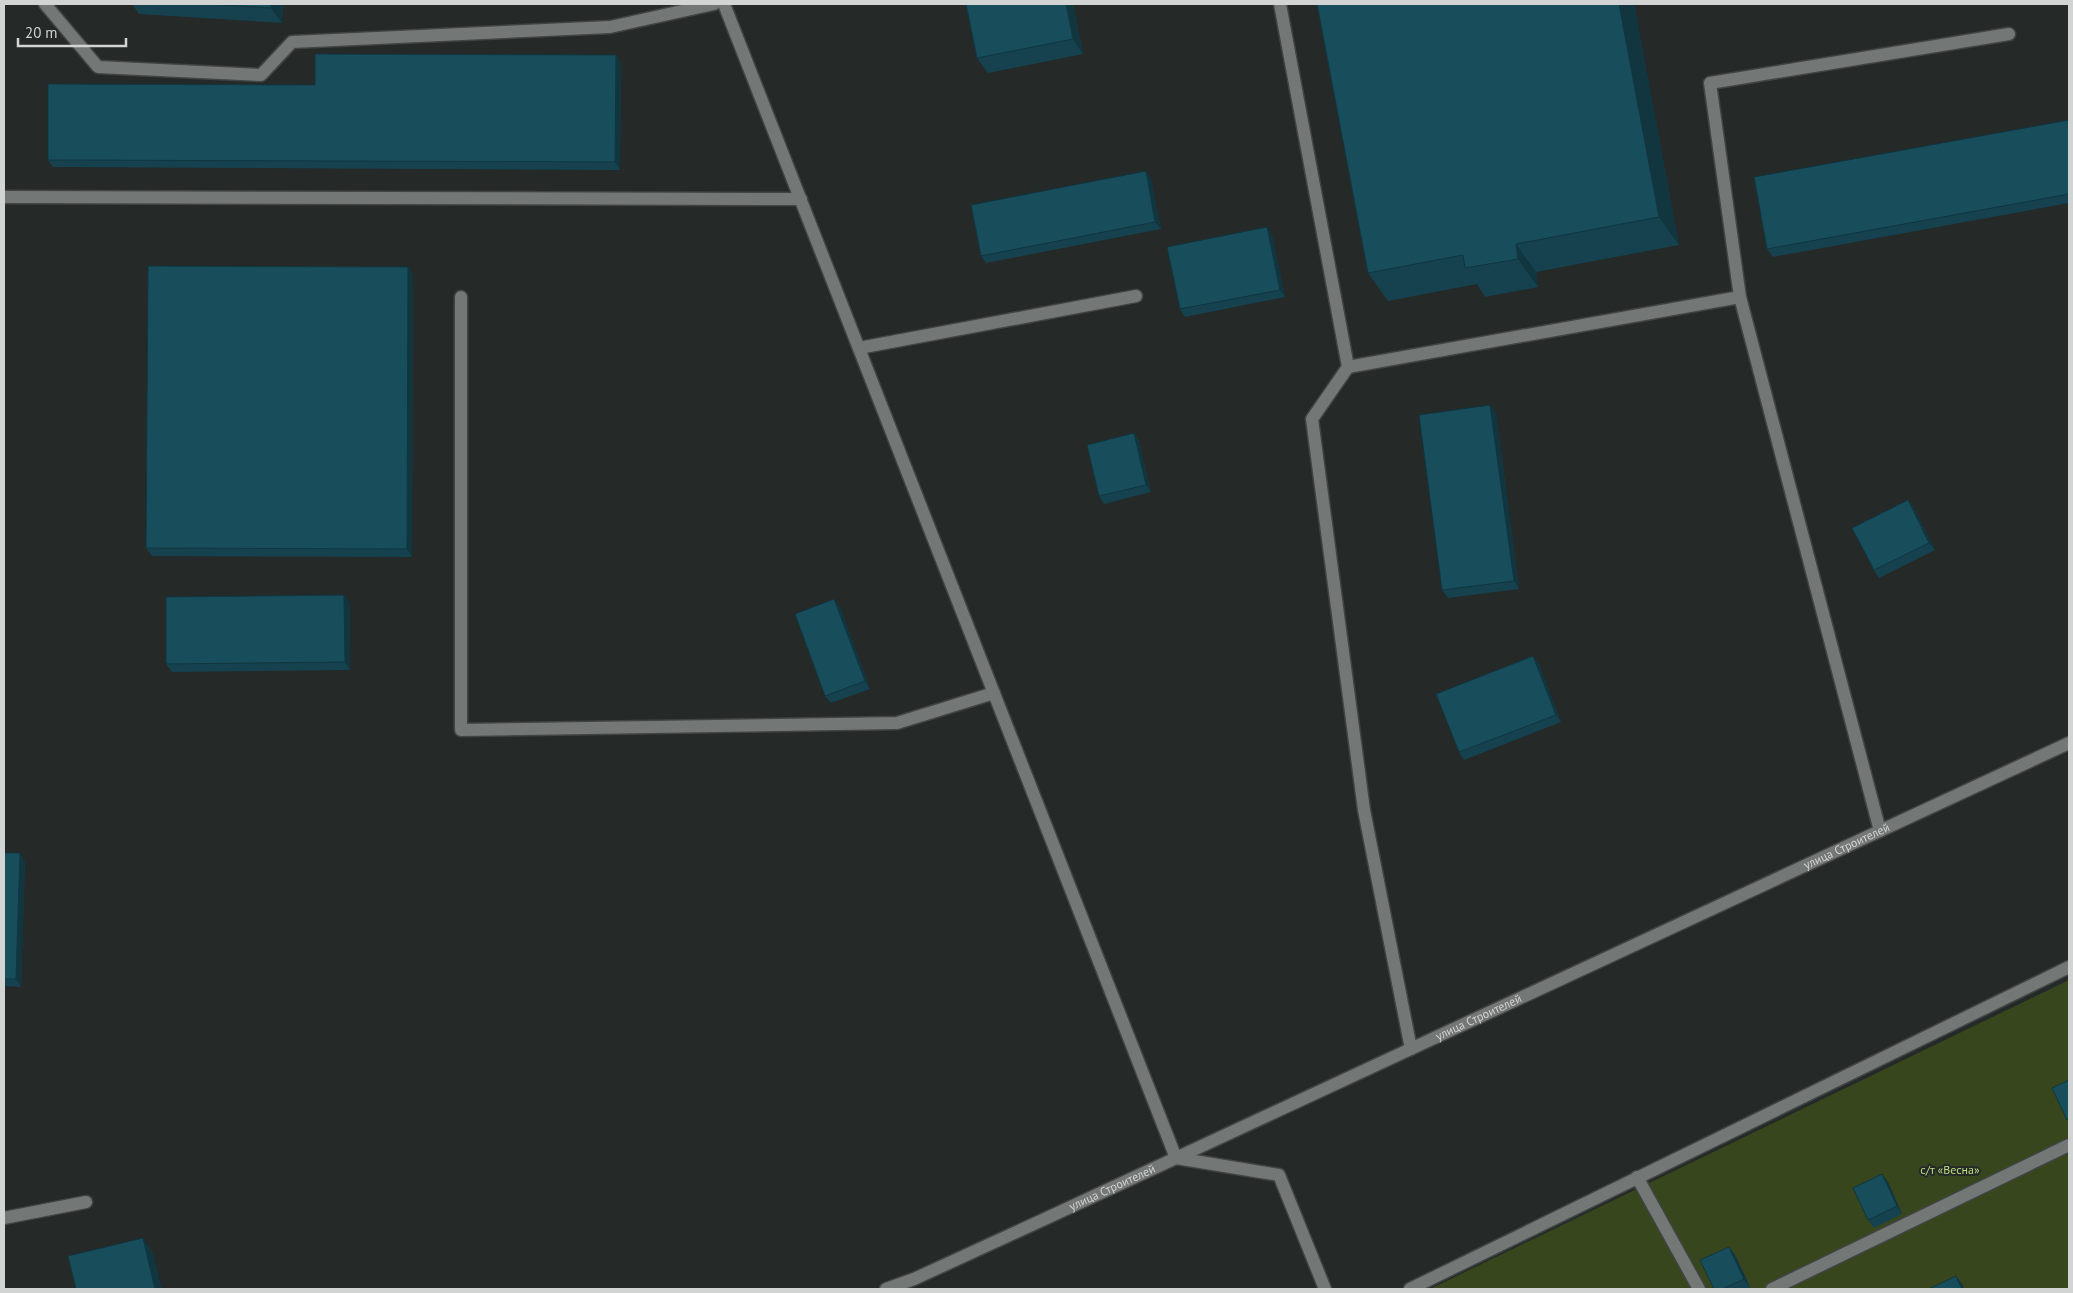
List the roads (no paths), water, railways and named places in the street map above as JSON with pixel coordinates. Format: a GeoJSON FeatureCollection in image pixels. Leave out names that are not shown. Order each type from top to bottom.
{"type":"FeatureCollection","features":[{"type":"Feature","properties":{"kind":"main road"},"geometry":{"type":"LineString","coordinates":[[45,4],[98,67],[261,75],[292,42],[610,27],[714,4]]}},
{"type":"Feature","properties":{"kind":"main road"},"geometry":{"type":"LineString","coordinates":[[724,4],[1176,1158],[1279,1176],[1325,1289]]}},
{"type":"Feature","properties":{"kind":"main road"},"geometry":{"type":"LineString","coordinates":[[1280,4],[1348,368]]}},
{"type":"Feature","properties":{"kind":"main road"},"geometry":{"type":"LineString","coordinates":[[1880,831],[1740,297],[1710,82],[2009,34]]}},
{"type":"Feature","properties":{"kind":"main road"},"geometry":{"type":"LineString","coordinates":[[4,197],[800,200]]}},
{"type":"Feature","properties":{"kind":"main road"},"geometry":{"type":"LineString","coordinates":[[461,296],[461,730],[897,723],[994,693]]}},
{"type":"Feature","properties":{"kind":"main road"},"geometry":{"type":"LineString","coordinates":[[859,348],[1136,296]]}},
{"type":"Feature","properties":{"kind":"main road"},"geometry":{"type":"LineString","coordinates":[[1411,1049],[1364,810],[1312,419],[1348,368],[1740,297]]}},
{"type":"Feature","properties":{"kind":"main road","name":"улица Строителей"},"geometry":{"type":"LineString","coordinates":[[886,1289],[914,1279],[2069,743]]}},
{"type":"Feature","properties":{"kind":"main road"},"geometry":{"type":"LineString","coordinates":[[1410,1289],[2069,967]]}},
{"type":"Feature","properties":{"kind":"main road"},"geometry":{"type":"LineString","coordinates":[[1772,1289],[2069,1145]]}},
{"type":"Feature","properties":{"kind":"main road"},"geometry":{"type":"LineString","coordinates":[[1637,1177],[1699,1289]]}},
{"type":"Feature","properties":{"kind":"main road"},"geometry":{"type":"LineString","coordinates":[[4,1218],[86,1202]]}},
{"type":"Feature","properties":{"kind":"park label","name":"с/т «Весна»"},"geometry":{"type":"Point","coordinates":[1950,1170]}}]}
